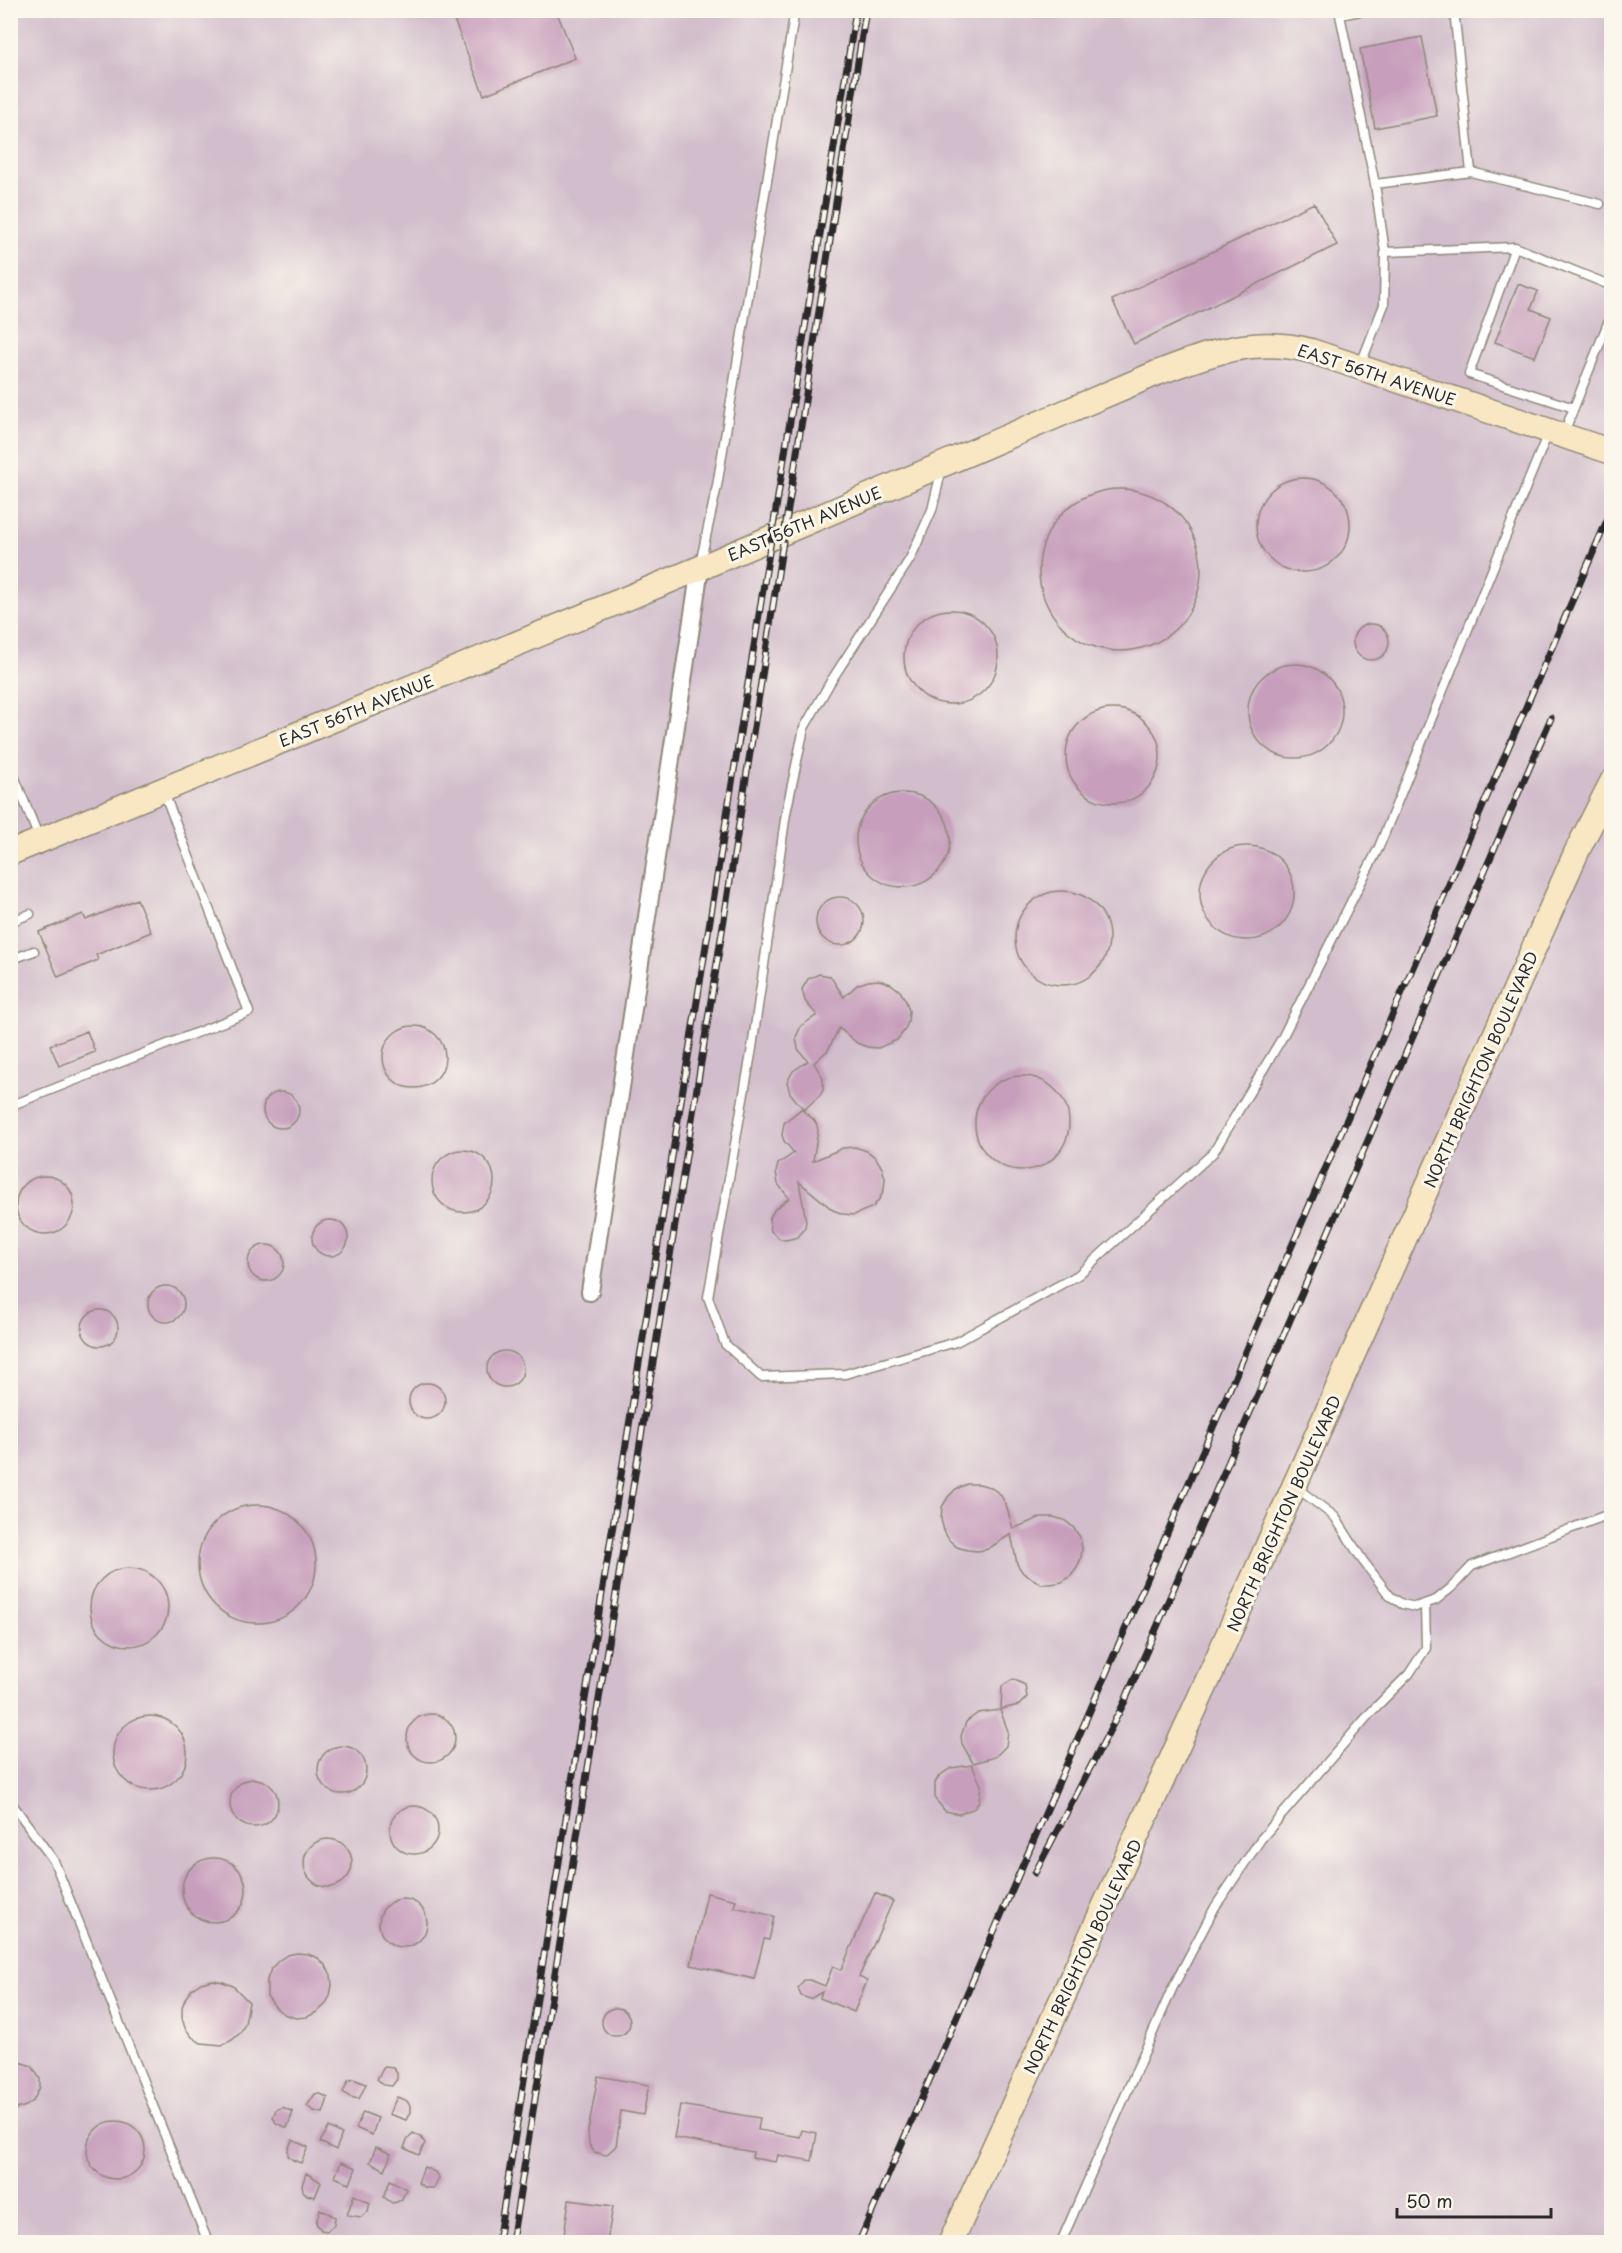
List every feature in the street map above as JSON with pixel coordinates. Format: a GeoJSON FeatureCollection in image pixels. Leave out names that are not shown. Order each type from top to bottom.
{"type":"FeatureCollection","features":[{"type":"Feature","properties":{"kind":"main road","name":"EAST 56TH AVENUE"},"geometry":{"type":"LineString","coordinates":[[10,853],[700,568],[1157,373],[1232,348],[1264,344],[1296,347],[1360,366],[1611,452]]}},
{"type":"Feature","properties":{"kind":"main road","name":"NORTH BRIGHTON BOULEVARD"},"geometry":{"type":"LineString","coordinates":[[951,2242],[1211,1673],[1577,851],[1611,782]]}},
{"type":"Feature","properties":{"kind":"street"},"geometry":{"type":"LineString","coordinates":[[590,1292],[700,568]]}},
{"type":"Feature","properties":{"kind":"lane"},"geometry":{"type":"LineString","coordinates":[[700,568],[717,486],[795,10]]}},
{"type":"Feature","properties":{"kind":"lane"},"geometry":{"type":"LineString","coordinates":[[1360,366],[1384,305],[1385,252],[1340,13],[1365,10]]}},
{"type":"Feature","properties":{"kind":"lane"},"geometry":{"type":"LineString","coordinates":[[1454,10],[1471,172]]}},
{"type":"Feature","properties":{"kind":"lane"},"geometry":{"type":"LineString","coordinates":[[1374,184],[1471,172],[1600,204]]}},
{"type":"Feature","properties":{"kind":"lane"},"geometry":{"type":"LineString","coordinates":[[1385,252],[1515,247],[1611,286]]}},
{"type":"Feature","properties":{"kind":"lane"},"geometry":{"type":"LineString","coordinates":[[1515,247],[1469,374],[1574,408]]}},
{"type":"Feature","properties":{"kind":"lane"},"geometry":{"type":"LineString","coordinates":[[943,465],[932,510],[910,559],[831,681],[804,728],[786,813],[752,1048],[708,1297],[725,1344],[762,1377],[845,1374],[956,1342],[1078,1275],[1213,1153],[1282,1038],[1379,847],[1556,433],[1574,408],[1611,313]]}},
{"type":"Feature","properties":{"kind":"lane"},"geometry":{"type":"LineString","coordinates":[[10,766],[40,841]]}},
{"type":"Feature","properties":{"kind":"lane"},"geometry":{"type":"LineString","coordinates":[[10,1106],[249,1012],[163,790]]}},
{"type":"Feature","properties":{"kind":"lane"},"geometry":{"type":"LineString","coordinates":[[10,922],[30,914]]}},
{"type":"Feature","properties":{"kind":"lane"},"geometry":{"type":"LineString","coordinates":[[10,960],[34,951]]}},
{"type":"Feature","properties":{"kind":"lane"},"geometry":{"type":"LineString","coordinates":[[1294,1486],[1335,1517],[1363,1561],[1390,1596],[1402,1604],[1415,1607],[1436,1600],[1452,1588],[1472,1566],[1611,1513]]}},
{"type":"Feature","properties":{"kind":"lane"},"geometry":{"type":"LineString","coordinates":[[1061,2242],[1172,1989],[1215,1907],[1261,1839],[1372,1711],[1409,1674],[1426,1648],[1425,1604]]}},
{"type":"Feature","properties":{"kind":"lane"},"geometry":{"type":"LineString","coordinates":[[10,1801],[54,1861],[208,2242]]}},
{"type":"Feature","properties":{"kind":"shaded area"},"geometry":{"type":"Polygon","coordinates":[[[11,11],[1611,11],[1611,2242],[11,2242],[11,11]]]}},
{"type":"Feature","properties":{"kind":"building"},"geometry":{"type":"Polygon","coordinates":[[[450,10],[556,10],[575,58],[484,95],[450,10]]]}},
{"type":"Feature","properties":{"kind":"building"},"geometry":{"type":"Polygon","coordinates":[[[1422,37],[1437,116],[1375,128],[1360,49],[1422,37]]]}},
{"type":"Feature","properties":{"kind":"building"},"geometry":{"type":"Polygon","coordinates":[[[1314,203],[1337,245],[1134,344],[1112,300],[1314,203]]]}},
{"type":"Feature","properties":{"kind":"building"},"geometry":{"type":"Polygon","coordinates":[[[1518,284],[1538,291],[1531,309],[1551,317],[1535,357],[1495,342],[1518,284]]]}},
{"type":"Feature","properties":{"kind":"building"},"geometry":{"type":"Polygon","coordinates":[[[1303,478],[1321,481],[1336,492],[1347,507],[1350,525],[1347,543],[1336,558],[1321,569],[1303,572],[1285,569],[1270,558],[1259,543],[1256,525],[1259,507],[1270,492],[1285,481],[1303,478]]]}},
{"type":"Feature","properties":{"kind":"building"},"geometry":{"type":"Polygon","coordinates":[[[1120,489],[1136,490],[1151,495],[1177,513],[1195,539],[1200,554],[1200,586],[1195,601],[1177,627],[1151,645],[1136,650],[1120,651],[1104,650],[1089,645],[1063,627],[1045,601],[1040,586],[1039,570],[1040,554],[1045,539],[1063,513],[1089,495],[1104,490],[1120,489]]]}},
{"type":"Feature","properties":{"kind":"building"},"geometry":{"type":"Polygon","coordinates":[[[951,610],[969,613],[984,624],[995,639],[998,657],[995,675],[984,690],[969,701],[951,704],[933,701],[918,690],[907,675],[904,657],[907,639],[918,624],[933,613],[951,610]]]}},
{"type":"Feature","properties":{"kind":"building"},"geometry":{"type":"Polygon","coordinates":[[[1371,624],[1384,629],[1389,642],[1384,655],[1371,660],[1358,655],[1353,642],[1358,629],[1371,624]]]}},
{"type":"Feature","properties":{"kind":"building"},"geometry":{"type":"Polygon","coordinates":[[[1295,664],[1313,667],[1328,678],[1339,693],[1342,711],[1339,729],[1328,744],[1313,755],[1295,758],[1277,755],[1262,744],[1251,729],[1248,711],[1251,693],[1262,678],[1277,667],[1295,664]]]}},
{"type":"Feature","properties":{"kind":"building"},"geometry":{"type":"Polygon","coordinates":[[[1113,709],[1131,712],[1146,723],[1157,738],[1160,756],[1157,774],[1146,789],[1131,800],[1113,803],[1095,800],[1080,789],[1069,774],[1066,756],[1069,738],[1080,723],[1095,712],[1113,709]]]}},
{"type":"Feature","properties":{"kind":"building"},"geometry":{"type":"Polygon","coordinates":[[[903,793],[921,796],[936,807],[947,822],[950,840],[947,858],[936,873],[921,884],[903,887],[885,884],[870,873],[859,858],[856,840],[859,822],[870,807],[885,796],[903,793]]]}},
{"type":"Feature","properties":{"kind":"building"},"geometry":{"type":"Polygon","coordinates":[[[1247,846],[1265,849],[1280,860],[1291,875],[1294,893],[1291,911],[1280,926],[1265,937],[1247,940],[1229,937],[1214,926],[1203,911],[1200,893],[1203,875],[1214,860],[1229,849],[1247,846]]]}},
{"type":"Feature","properties":{"kind":"building"},"geometry":{"type":"Polygon","coordinates":[[[1062,891],[1080,894],[1095,905],[1106,920],[1109,938],[1106,956],[1095,971],[1080,982],[1062,985],[1044,982],[1029,971],[1018,956],[1015,938],[1018,920],[1029,905],[1044,894],[1062,891]]]}},
{"type":"Feature","properties":{"kind":"building"},"geometry":{"type":"Polygon","coordinates":[[[840,897],[857,904],[864,921],[857,938],[840,945],[823,938],[816,921],[823,904],[840,897]]]}},
{"type":"Feature","properties":{"kind":"building"},"geometry":{"type":"Polygon","coordinates":[[[137,899],[151,932],[96,955],[98,960],[58,977],[39,932],[83,914],[86,920],[137,899]]]}},
{"type":"Feature","properties":{"kind":"building"},"geometry":{"type":"Polygon","coordinates":[[[819,974],[830,976],[844,997],[857,985],[868,981],[879,980],[891,984],[900,991],[906,1001],[909,1011],[908,1022],[897,1040],[878,1048],[857,1043],[839,1028],[828,1050],[814,1063],[823,1078],[823,1090],[804,1110],[790,1093],[787,1082],[793,1071],[808,1061],[798,1049],[796,1037],[801,1026],[817,1015],[805,1001],[802,989],[808,979],[819,974]]]}},
{"type":"Feature","properties":{"kind":"building"},"geometry":{"type":"Polygon","coordinates":[[[408,1026],[420,1026],[436,1035],[443,1045],[445,1057],[443,1069],[436,1079],[420,1088],[408,1088],[397,1083],[388,1074],[383,1063],[383,1051],[388,1040],[397,1031],[408,1026]]]}},
{"type":"Feature","properties":{"kind":"building"},"geometry":{"type":"Polygon","coordinates":[[[87,1031],[95,1052],[59,1066],[50,1045],[87,1031]]]}},
{"type":"Feature","properties":{"kind":"building"},"geometry":{"type":"Polygon","coordinates":[[[1022,1076],[1040,1079],[1055,1090],[1066,1105],[1069,1123],[1066,1141],[1055,1156],[1040,1167],[1022,1170],[1004,1167],[989,1156],[978,1141],[975,1123],[978,1105],[989,1090],[1004,1079],[1022,1076]]]}},
{"type":"Feature","properties":{"kind":"building"},"geometry":{"type":"Polygon","coordinates":[[[281,1092],[294,1097],[299,1110],[294,1123],[281,1128],[268,1123],[263,1110],[268,1097],[281,1092]]]}},
{"type":"Feature","properties":{"kind":"building"},"geometry":{"type":"Polygon","coordinates":[[[801,1109],[817,1125],[813,1161],[843,1148],[855,1147],[867,1151],[876,1158],[882,1168],[885,1178],[884,1189],[873,1207],[854,1215],[833,1210],[799,1182],[805,1227],[798,1237],[786,1240],[780,1239],[771,1231],[769,1219],[775,1209],[789,1198],[778,1184],[776,1172],[778,1164],[794,1153],[782,1135],[784,1123],[801,1109]]]}},
{"type":"Feature","properties":{"kind":"building"},"geometry":{"type":"Polygon","coordinates":[[[457,1150],[469,1150],[485,1159],[492,1169],[494,1181],[492,1193],[485,1203],[469,1212],[457,1212],[446,1207],[437,1198],[432,1187],[432,1175],[437,1164],[446,1155],[457,1150]]]}},
{"type":"Feature","properties":{"kind":"building"},"geometry":{"type":"Polygon","coordinates":[[[45,1176],[56,1178],[69,1189],[74,1205],[72,1216],[61,1229],[45,1234],[34,1232],[21,1221],[16,1205],[18,1194],[29,1181],[45,1176]]]}},
{"type":"Feature","properties":{"kind":"building"},"geometry":{"type":"Polygon","coordinates":[[[330,1220],[343,1225],[348,1238],[343,1251],[330,1256],[317,1251],[312,1238],[317,1225],[330,1220]]]}},
{"type":"Feature","properties":{"kind":"building"},"geometry":{"type":"Polygon","coordinates":[[[266,1245],[279,1250],[284,1263],[279,1276],[266,1281],[253,1276],[248,1263],[253,1250],[266,1245]]]}},
{"type":"Feature","properties":{"kind":"building"},"geometry":{"type":"Polygon","coordinates":[[[166,1286],[179,1291],[184,1304],[179,1317],[166,1322],[153,1317],[148,1304],[153,1291],[166,1286]]]}},
{"type":"Feature","properties":{"kind":"building"},"geometry":{"type":"Polygon","coordinates":[[[100,1310],[113,1315],[118,1328],[113,1341],[100,1346],[87,1341],[82,1328],[87,1315],[100,1310]]]}},
{"type":"Feature","properties":{"kind":"building"},"geometry":{"type":"Polygon","coordinates":[[[505,1351],[518,1356],[523,1369],[518,1382],[505,1387],[492,1382],[487,1369],[492,1356],[505,1351]]]}},
{"type":"Feature","properties":{"kind":"building"},"geometry":{"type":"Polygon","coordinates":[[[427,1383],[440,1388],[445,1401],[440,1414],[427,1419],[414,1414],[409,1401],[414,1388],[427,1383]]]}},
{"type":"Feature","properties":{"kind":"building"},"geometry":{"type":"Polygon","coordinates":[[[967,1484],[990,1487],[1000,1494],[1006,1504],[1013,1529],[1041,1517],[1064,1520],[1073,1527],[1080,1537],[1082,1548],[1081,1558],[1071,1576],[1062,1582],[1041,1584],[1023,1573],[1017,1564],[1011,1534],[988,1549],[978,1551],[957,1547],[949,1540],[941,1519],[942,1507],[956,1489],[967,1484]]]}},
{"type":"Feature","properties":{"kind":"building"},"geometry":{"type":"Polygon","coordinates":[[[257,1505],[268,1506],[290,1515],[306,1531],[315,1553],[315,1575],[306,1597],[290,1613],[268,1622],[257,1623],[246,1622],[224,1613],[208,1597],[199,1575],[198,1564],[199,1553],[208,1531],[224,1515],[246,1506],[257,1505]]]}},
{"type":"Feature","properties":{"kind":"building"},"geometry":{"type":"Polygon","coordinates":[[[121,1568],[137,1568],[151,1574],[162,1585],[168,1599],[168,1615],[162,1629],[151,1640],[137,1646],[121,1646],[107,1640],[96,1629],[90,1615],[90,1599],[96,1585],[107,1574],[121,1568]]]}},
{"type":"Feature","properties":{"kind":"building"},"geometry":{"type":"Polygon","coordinates":[[[1013,1679],[1025,1685],[1027,1697],[1019,1705],[1001,1709],[1002,1686],[1013,1679]]]}},
{"type":"Feature","properties":{"kind":"building"},"geometry":{"type":"Polygon","coordinates":[[[1000,1710],[1008,1731],[1006,1746],[995,1757],[973,1763],[962,1744],[961,1736],[966,1722],[978,1713],[1000,1710]]]}},
{"type":"Feature","properties":{"kind":"building"},"geometry":{"type":"Polygon","coordinates":[[[431,1714],[448,1721],[455,1738],[448,1755],[431,1762],[414,1755],[407,1738],[414,1721],[431,1714]]]}},
{"type":"Feature","properties":{"kind":"building"},"geometry":{"type":"Polygon","coordinates":[[[150,1716],[164,1719],[176,1727],[184,1739],[187,1753],[184,1767],[176,1779],[164,1787],[150,1790],[136,1787],[124,1779],[116,1767],[113,1753],[116,1739],[124,1727],[136,1719],[150,1716]]]}},
{"type":"Feature","properties":{"kind":"building"},"geometry":{"type":"Polygon","coordinates":[[[342,1746],[359,1753],[366,1770],[359,1787],[342,1794],[325,1787],[318,1770],[325,1753],[342,1746]]]}},
{"type":"Feature","properties":{"kind":"building"},"geometry":{"type":"Polygon","coordinates":[[[972,1765],[981,1785],[979,1801],[975,1808],[960,1814],[945,1811],[935,1799],[935,1783],[939,1776],[951,1768],[972,1765]]]}},
{"type":"Feature","properties":{"kind":"building"},"geometry":{"type":"Polygon","coordinates":[[[254,1779],[271,1786],[278,1803],[271,1820],[254,1827],[237,1820],[230,1803],[237,1786],[254,1779]]]}},
{"type":"Feature","properties":{"kind":"building"},"geometry":{"type":"Polygon","coordinates":[[[414,1806],[431,1813],[438,1830],[431,1847],[414,1854],[397,1847],[390,1830],[397,1813],[414,1806]]]}},
{"type":"Feature","properties":{"kind":"building"},"geometry":{"type":"Polygon","coordinates":[[[328,1839],[345,1846],[352,1863],[345,1880],[328,1887],[311,1880],[304,1863],[311,1846],[328,1839]]]}},
{"type":"Feature","properties":{"kind":"building"},"geometry":{"type":"Polygon","coordinates":[[[208,1858],[220,1858],[237,1867],[244,1878],[246,1890],[244,1902],[237,1913],[220,1922],[208,1922],[196,1917],[187,1908],[182,1896],[182,1884],[187,1872],[196,1863],[208,1858]]]}},
{"type":"Feature","properties":{"kind":"building"},"geometry":{"type":"Polygon","coordinates":[[[707,1893],[736,1900],[734,1907],[774,1916],[769,1940],[764,1939],[754,1979],[691,1965],[707,1893]]]}},
{"type":"Feature","properties":{"kind":"building"},"geometry":{"type":"Polygon","coordinates":[[[875,1893],[893,1901],[859,1977],[867,1981],[854,2012],[820,1998],[822,1992],[810,1999],[801,1996],[798,1988],[804,1980],[825,1986],[833,1966],[841,1970],[875,1893]]]}},
{"type":"Feature","properties":{"kind":"building"},"geometry":{"type":"Polygon","coordinates":[[[403,1899],[420,1906],[427,1923],[420,1940],[403,1947],[386,1940],[379,1923],[386,1906],[403,1899]]]}},
{"type":"Feature","properties":{"kind":"building"},"geometry":{"type":"Polygon","coordinates":[[[297,1953],[318,1958],[331,1975],[332,1985],[325,2005],[307,2017],[296,2018],[277,2009],[267,1996],[267,1980],[271,1969],[278,1961],[287,1955],[297,1953]]]}},
{"type":"Feature","properties":{"kind":"building"},"geometry":{"type":"Polygon","coordinates":[[[212,1980],[233,1986],[249,2002],[245,2024],[240,2033],[222,2045],[201,2043],[192,2037],[185,2028],[182,2018],[182,2007],[192,1989],[212,1980]]]}},
{"type":"Feature","properties":{"kind":"building"},"geometry":{"type":"Polygon","coordinates":[[[616,2008],[626,2012],[630,2022],[626,2032],[616,2036],[606,2032],[602,2022],[606,2012],[616,2008]]]}},
{"type":"Feature","properties":{"kind":"building"},"geometry":{"type":"Polygon","coordinates":[[[10,2059],[32,2066],[40,2079],[40,2087],[33,2101],[10,2111],[10,2059]]]}},
{"type":"Feature","properties":{"kind":"building"},"geometry":{"type":"Polygon","coordinates":[[[384,2067],[393,2068],[397,2073],[397,2079],[392,2086],[384,2085],[377,2079],[384,2067]]]}},
{"type":"Feature","properties":{"kind":"building"},"geometry":{"type":"Polygon","coordinates":[[[598,2076],[649,2085],[643,2115],[621,2111],[616,2146],[606,2155],[594,2152],[589,2144],[588,2131],[598,2076]]]}},
{"type":"Feature","properties":{"kind":"building"},"geometry":{"type":"Polygon","coordinates":[[[353,2079],[366,2084],[359,2099],[343,2092],[348,2081],[353,2079]]]}},
{"type":"Feature","properties":{"kind":"building"},"geometry":{"type":"Polygon","coordinates":[[[315,2094],[328,2098],[323,2113],[307,2106],[315,2094]]]}},
{"type":"Feature","properties":{"kind":"building"},"geometry":{"type":"Polygon","coordinates":[[[397,2097],[407,2101],[410,2106],[406,2120],[389,2114],[397,2097]]]}},
{"type":"Feature","properties":{"kind":"building"},"geometry":{"type":"Polygon","coordinates":[[[680,2105],[760,2118],[758,2130],[800,2137],[802,2130],[817,2133],[812,2161],[778,2155],[776,2162],[752,2158],[753,2152],[674,2138],[680,2105]]]}},
{"type":"Feature","properties":{"kind":"building"},"geometry":{"type":"Polygon","coordinates":[[[282,2107],[293,2112],[287,2128],[276,2123],[273,2117],[276,2110],[282,2107]]]}},
{"type":"Feature","properties":{"kind":"building"},"geometry":{"type":"Polygon","coordinates":[[[363,2112],[378,2118],[372,2135],[356,2128],[363,2112]]]}},
{"type":"Feature","properties":{"kind":"building"},"geometry":{"type":"Polygon","coordinates":[[[116,2121],[127,2123],[140,2134],[145,2150],[143,2161],[132,2174],[116,2179],[105,2177],[92,2166],[87,2150],[89,2139],[100,2126],[116,2121]]]}},
{"type":"Feature","properties":{"kind":"building"},"geometry":{"type":"Polygon","coordinates":[[[329,2127],[342,2134],[336,2150],[320,2142],[329,2127]]]}},
{"type":"Feature","properties":{"kind":"building"},"geometry":{"type":"Polygon","coordinates":[[[413,2133],[421,2137],[425,2143],[419,2155],[404,2148],[413,2133]]]}},
{"type":"Feature","properties":{"kind":"building"},"geometry":{"type":"Polygon","coordinates":[[[292,2140],[308,2147],[301,2163],[288,2156],[292,2140]]]}},
{"type":"Feature","properties":{"kind":"building"},"geometry":{"type":"Polygon","coordinates":[[[376,2147],[391,2154],[385,2170],[370,2162],[376,2147]]]}},
{"type":"Feature","properties":{"kind":"building"},"geometry":{"type":"Polygon","coordinates":[[[341,2162],[356,2168],[350,2184],[335,2177],[341,2162]]]}},
{"type":"Feature","properties":{"kind":"building"},"geometry":{"type":"Polygon","coordinates":[[[424,2167],[435,2172],[439,2178],[434,2188],[426,2188],[418,2183],[424,2167]]]}},
{"type":"Feature","properties":{"kind":"building"},"geometry":{"type":"Polygon","coordinates":[[[306,2173],[321,2182],[315,2197],[303,2191],[302,2185],[306,2173]]]}},
{"type":"Feature","properties":{"kind":"building"},"geometry":{"type":"Polygon","coordinates":[[[390,2180],[406,2189],[402,2199],[392,2203],[384,2197],[390,2180]]]}},
{"type":"Feature","properties":{"kind":"building"},"geometry":{"type":"Polygon","coordinates":[[[354,2195],[370,2203],[368,2211],[361,2217],[347,2215],[354,2195]]]}},
{"type":"Feature","properties":{"kind":"building"},"geometry":{"type":"Polygon","coordinates":[[[569,2200],[613,2206],[607,2242],[563,2242],[569,2200]]]}},
{"type":"Feature","properties":{"kind":"building"},"geometry":{"type":"Polygon","coordinates":[[[320,2209],[335,2217],[334,2225],[327,2231],[321,2230],[316,2223],[320,2209]]]}},
{"type":"Feature","properties":{"kind":"railway"},"geometry":{"type":"LineString","coordinates":[[498,2242],[856,10]]}},
{"type":"Feature","properties":{"kind":"railway"},"geometry":{"type":"LineString","coordinates":[[512,2242],[725,913],[866,10]]}},
{"type":"Feature","properties":{"kind":"railway"},"geometry":{"type":"LineString","coordinates":[[859,2242],[1612,509]]}},
{"type":"Feature","properties":{"kind":"railway"},"geometry":{"type":"LineString","coordinates":[[1035,1873],[1124,1703],[1551,718]]}}]}
